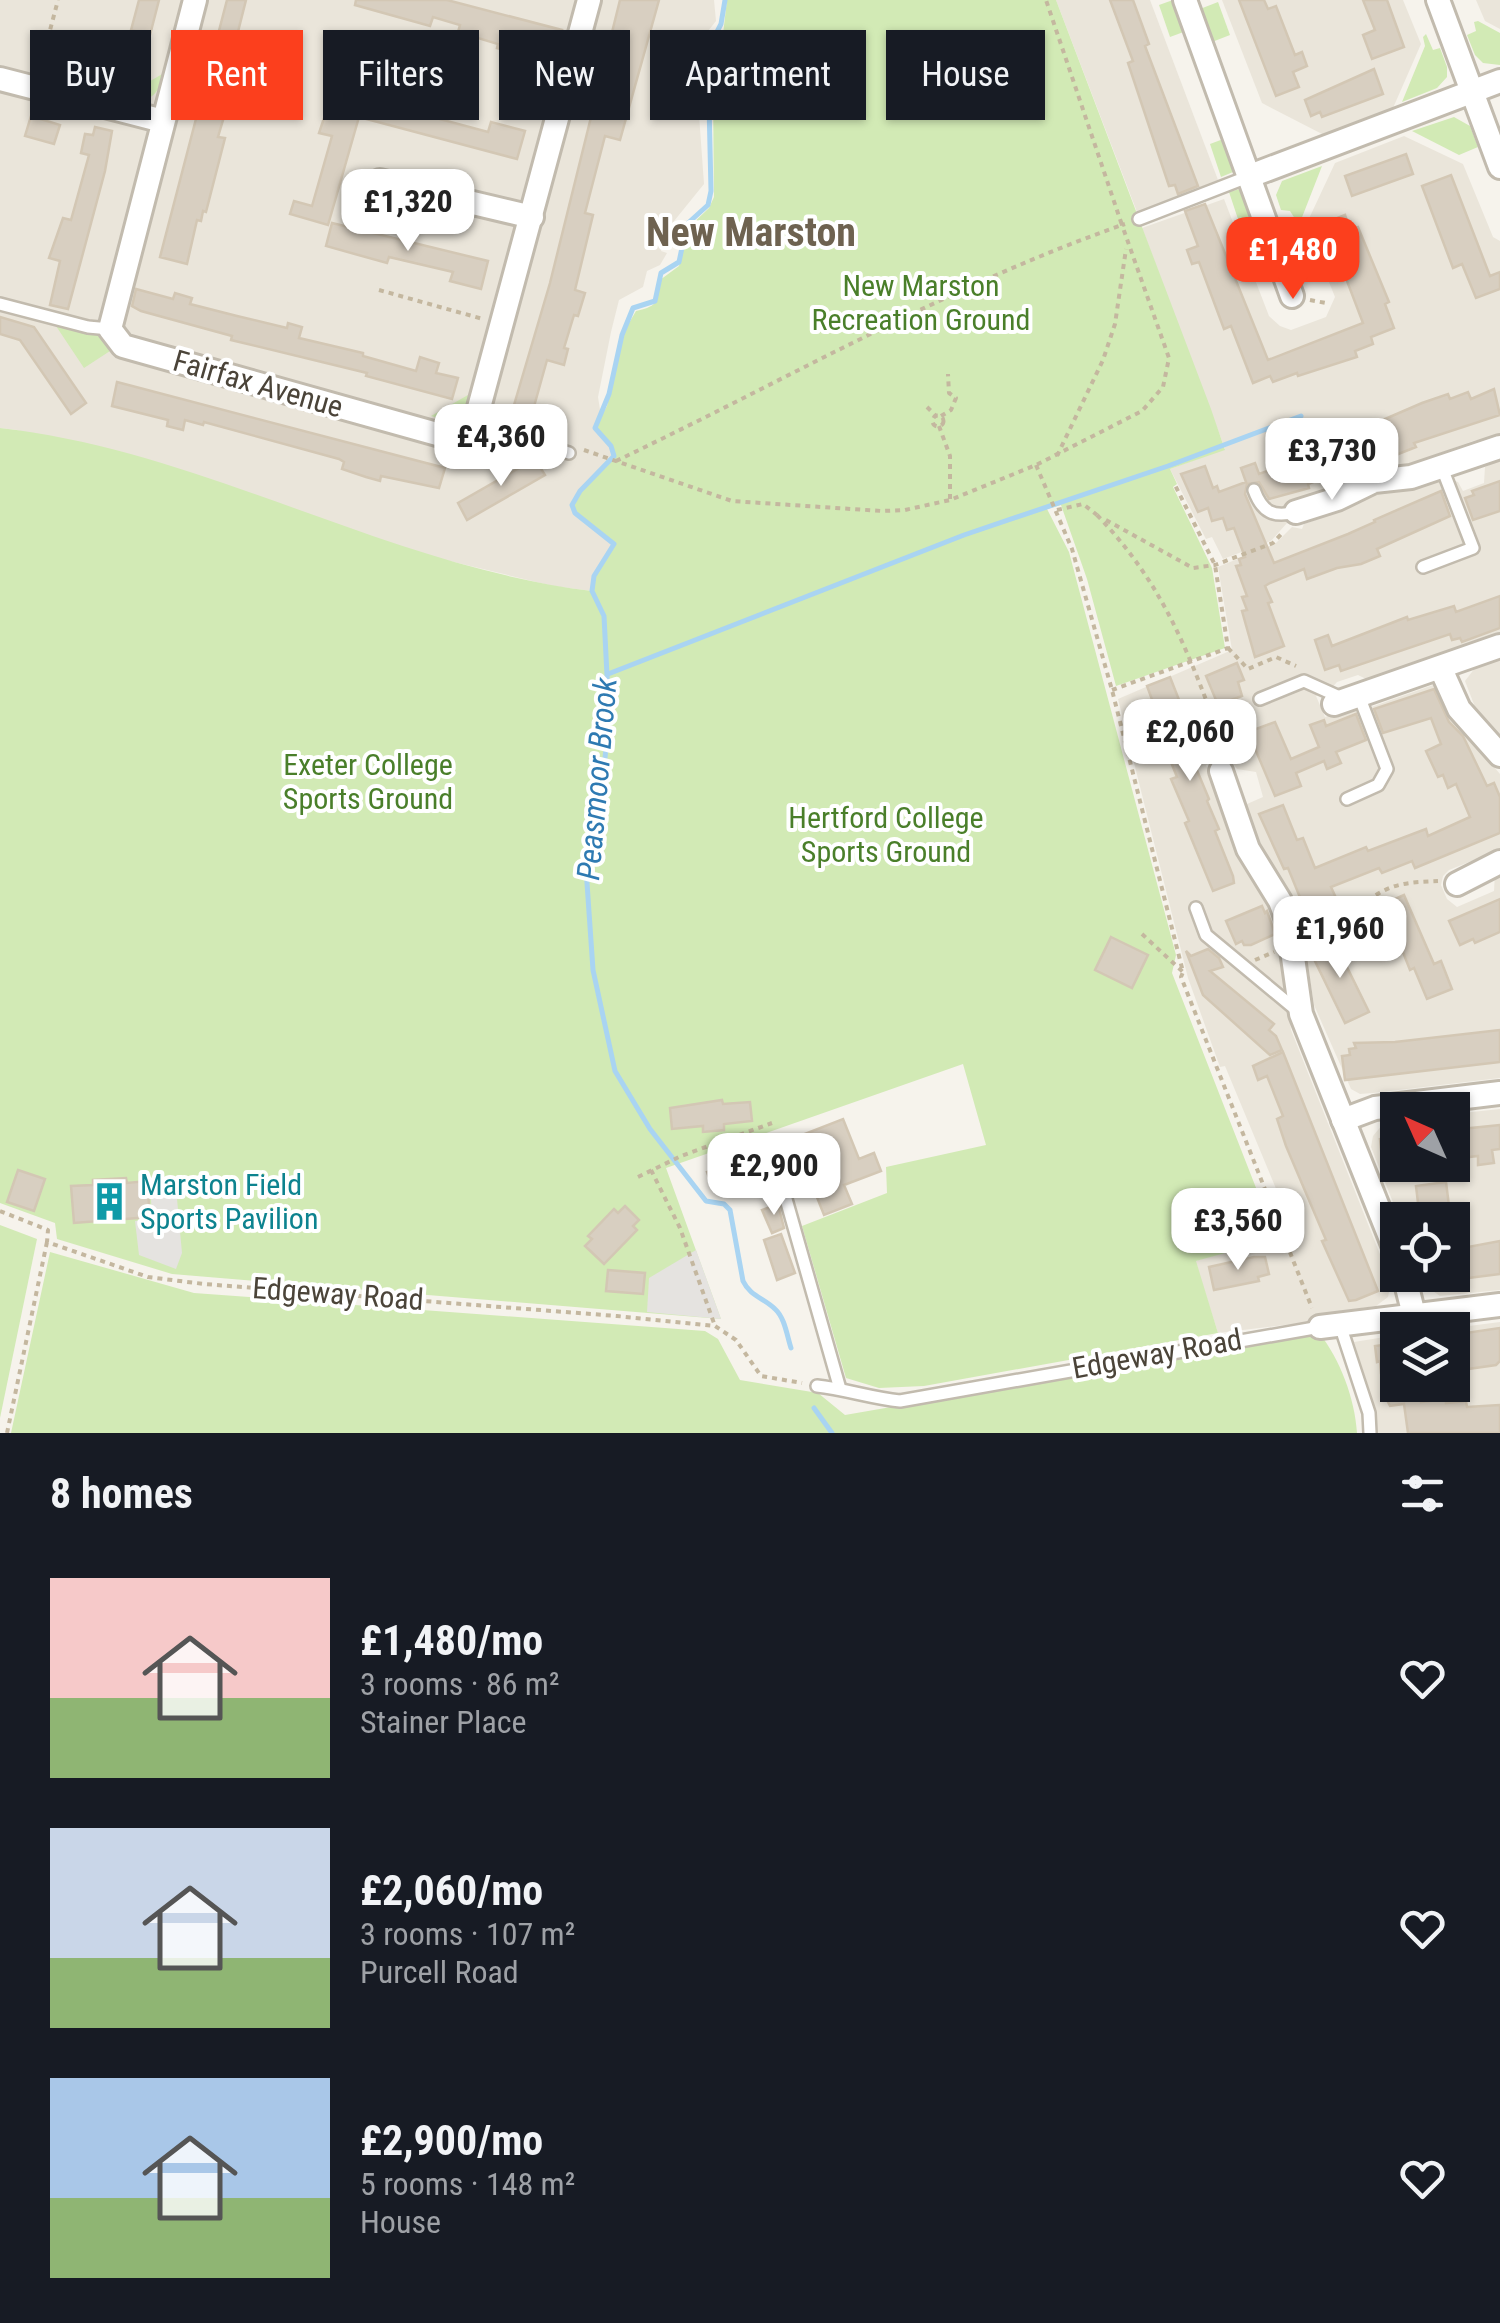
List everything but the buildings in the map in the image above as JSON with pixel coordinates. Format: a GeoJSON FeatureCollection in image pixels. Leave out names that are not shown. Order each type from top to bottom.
{"type":"FeatureCollection","features":[{"type":"Feature","properties":{"kind":"street"},"geometry":{"type":"LineString","coordinates":[[110,329],[195,0]]}},
{"type":"Feature","properties":{"kind":"street"},"geometry":{"type":"LineString","coordinates":[[470,426],[532,218],[589,0]]}},
{"type":"Feature","properties":{"kind":"street"},"geometry":{"type":"LineString","coordinates":[[1186,0],[1292,296]]}},
{"type":"Feature","properties":{"kind":"street"},"geometry":{"type":"LineString","coordinates":[[1438,0],[1500,167]]}},
{"type":"Feature","properties":{"kind":"street"},"geometry":{"type":"LineString","coordinates":[[0,78],[30,88]]}},
{"type":"Feature","properties":{"kind":"street"},"geometry":{"type":"LineString","coordinates":[[1250,176],[1500,81]]}},
{"type":"Feature","properties":{"kind":"street"},"geometry":{"type":"LineString","coordinates":[[151,118],[163,121]]}},
{"type":"Feature","properties":{"kind":"street"},"geometry":{"type":"LineString","coordinates":[[380,181],[532,218]]}},
{"type":"Feature","properties":{"kind":"street","name":"Fairfax Avenue"},"geometry":{"type":"LineString","coordinates":[[110,329],[123,346],[444,436],[470,426]]}},
{"type":"Feature","properties":{"kind":"street"},"geometry":{"type":"LineString","coordinates":[[1296,512],[1374,481],[1411,477],[1500,448]]}},
{"type":"Feature","properties":{"kind":"street"},"geometry":{"type":"LineString","coordinates":[[1345,699],[1370,694],[1500,646]]}},
{"type":"Feature","properties":{"kind":"street"},"geometry":{"type":"LineString","coordinates":[[1441,669],[1459,709],[1500,754]]}},
{"type":"Feature","properties":{"kind":"street"},"geometry":{"type":"LineString","coordinates":[[1221,771],[1248,849],[1280,901],[1294,944],[1301,1014],[1380,1211]]}},
{"type":"Feature","properties":{"kind":"street"},"geometry":{"type":"LineString","coordinates":[[1457,884],[1500,862]]}},
{"type":"Feature","properties":{"kind":"street"},"geometry":{"type":"LineString","coordinates":[[1344,1120],[1375,1108],[1500,1093]]}},
{"type":"Feature","properties":{"kind":"street","name":"Edgeway Road"},"geometry":{"type":"LineString","coordinates":[[1440,1312],[1500,1305]]}},
{"type":"Feature","properties":{"kind":"street","name":"Edgeway Road"},"geometry":{"type":"LineString","coordinates":[[1330,1326],[1380,1319]]}},
{"type":"Feature","properties":{"kind":"lane"},"geometry":{"type":"LineString","coordinates":[[1139,218],[1250,176]]}},
{"type":"Feature","properties":{"kind":"lane"},"geometry":{"type":"LineString","coordinates":[[0,304],[110,329]]}},
{"type":"Feature","properties":{"kind":"lane"},"geometry":{"type":"LineString","coordinates":[[470,426],[569,454]]}},
{"type":"Feature","properties":{"kind":"lane"},"geometry":{"type":"LineString","coordinates":[[1423,567],[1473,548],[1442,468]]}},
{"type":"Feature","properties":{"kind":"lane"},"geometry":{"type":"LineString","coordinates":[[1254,490],[1260,507],[1268,513],[1296,512]]}},
{"type":"Feature","properties":{"kind":"lane"},"geometry":{"type":"LineString","coordinates":[[1260,698],[1304,680],[1345,699],[1387,769],[1378,786],[1347,799]]}},
{"type":"Feature","properties":{"kind":"lane"},"geometry":{"type":"LineString","coordinates":[[1196,908],[1206,935],[1301,1014]]}},
{"type":"Feature","properties":{"kind":"lane"},"geometry":{"type":"LineString","coordinates":[[778,1172],[840,1388]]}},
{"type":"Feature","properties":{"kind":"lane"},"geometry":{"type":"LineString","coordinates":[[1330,1326],[1369,1414],[1370,1433]]}},
{"type":"Feature","properties":{"kind":"lane","name":"Edgeway Road"},"geometry":{"type":"LineString","coordinates":[[817,1386],[840,1388],[866,1398],[900,1401],[1330,1326]]}},
{"type":"Feature","properties":{"kind":"path"},"geometry":{"type":"LineString","coordinates":[[50,30],[58,0]]}},
{"type":"Feature","properties":{"kind":"path"},"geometry":{"type":"LineString","coordinates":[[569,454],[584,450],[744,502],[882,511],[950,500],[1036,465],[1142,411],[1156,398],[1168,378],[1167,350],[1127,246],[1046,0]]}},
{"type":"Feature","properties":{"kind":"path"},"geometry":{"type":"LineString","coordinates":[[616,462],[922,308],[1139,218]]}},
{"type":"Feature","properties":{"kind":"path"},"geometry":{"type":"LineString","coordinates":[[1056,456],[1103,360],[1115,324],[1127,246]]}},
{"type":"Feature","properties":{"kind":"path"},"geometry":{"type":"LineString","coordinates":[[378,290],[502,324]]}},
{"type":"Feature","properties":{"kind":"path"},"geometry":{"type":"LineString","coordinates":[[948,374],[949,393],[956,398],[951,410],[932,424],[939,426],[950,456],[950,500]]}},
{"type":"Feature","properties":{"kind":"path"},"geometry":{"type":"LineString","coordinates":[[927,408],[938,416]]}},
{"type":"Feature","properties":{"kind":"path"},"geometry":{"type":"LineString","coordinates":[[1036,465],[1072,549],[1112,690],[1183,972],[1181,978],[1214,1068],[1330,1326]]}},
{"type":"Feature","properties":{"kind":"path"},"geometry":{"type":"LineString","coordinates":[[1112,690],[1228,648],[1215,565],[1175,485]]}},
{"type":"Feature","properties":{"kind":"path"},"geometry":{"type":"LineString","coordinates":[[1056,510],[1083,504],[1193,568],[1215,565],[1273,543],[1296,512]]}},
{"type":"Feature","properties":{"kind":"path"},"geometry":{"type":"LineString","coordinates":[[1097,515],[1138,560],[1181,634],[1227,754],[1221,771]]}},
{"type":"Feature","properties":{"kind":"path"},"geometry":{"type":"LineString","coordinates":[[1243,965],[1294,944],[1302,935],[1335,929],[1388,888],[1438,880],[1457,884]]}},
{"type":"Feature","properties":{"kind":"path"},"geometry":{"type":"LineString","coordinates":[[1142,934],[1183,972]]}},
{"type":"Feature","properties":{"kind":"path"},"geometry":{"type":"LineString","coordinates":[[638,1176],[772,1123]]}},
{"type":"Feature","properties":{"kind":"path"},"geometry":{"type":"LineString","coordinates":[[651,1170],[680,1228],[715,1326],[736,1340],[761,1376],[803,1383]]}},
{"type":"Feature","properties":{"kind":"path","name":"Edgeway Road"},"geometry":{"type":"LineString","coordinates":[[0,1211],[48,1230],[47,1242],[148,1276],[204,1284],[715,1326]]}},
{"type":"Feature","properties":{"kind":"path"},"geometry":{"type":"LineString","coordinates":[[7,1433],[47,1242]]}},
{"type":"Feature","properties":{"kind":"shaded area"},"geometry":{"type":"Polygon","coordinates":[[[0,0],[714,0],[716,21],[709,30],[650,30],[650,120],[699,120],[704,184],[666,231],[661,251],[667,253],[660,265],[647,271],[643,287],[619,300],[598,397],[601,416],[595,428],[611,446],[614,456],[575,513],[614,544],[592,591],[553,586],[437,558],[0,428],[0,0]]]}},
{"type":"Feature","properties":{"kind":"shaded area"},"geometry":{"type":"Polygon","coordinates":[[[1056,0],[1150,0],[1218,180],[1137,212],[1056,0]]]}},
{"type":"Feature","properties":{"kind":"shaded area"},"geometry":{"type":"Polygon","coordinates":[[[1222,0],[1403,0],[1421,44],[1393,108],[1324,135],[1262,103],[1222,0]]]}},
{"type":"Feature","properties":{"kind":"shaded area"},"geometry":{"type":"Polygon","coordinates":[[[1476,0],[1500,0],[1500,29],[1485,21],[1476,0]]]}},
{"type":"Feature","properties":{"kind":"shaded area"},"geometry":{"type":"Polygon","coordinates":[[[1404,136],[1463,164],[1493,237],[1500,241],[1500,435],[1473,441],[1320,497],[1290,502],[1285,511],[1287,523],[1271,541],[1223,559],[1212,537],[1206,539],[1170,469],[1225,449],[1142,228],[1224,199],[1269,316],[1291,330],[1326,317],[1335,297],[1306,225],[1335,163],[1404,136]]]}},
{"type":"Feature","properties":{"kind":"shaded area"},"geometry":{"type":"Polygon","coordinates":[[[1500,460],[1500,639],[1490,637],[1372,682],[1358,675],[1337,682],[1316,696],[1325,717],[1354,706],[1357,712],[1433,685],[1455,721],[1500,774],[1500,855],[1494,852],[1449,870],[1441,885],[1447,899],[1457,907],[1494,891],[1495,873],[1500,869],[1500,1078],[1360,1094],[1351,1089],[1314,1005],[1300,914],[1246,811],[1247,804],[1263,797],[1256,772],[1237,769],[1228,756],[1206,765],[1238,857],[1268,903],[1278,935],[1291,1030],[1380,1254],[1380,1292],[1389,1292],[1376,1306],[1325,1313],[1310,1322],[1218,1333],[1195,1261],[1294,1232],[1225,1066],[1220,1067],[1188,978],[1118,699],[1232,650],[1218,567],[1276,543],[1292,527],[1302,529],[1304,524],[1324,517],[1324,513],[1363,491],[1437,476],[1440,481],[1458,482],[1463,491],[1484,483],[1485,467],[1500,460]]]}},
{"type":"Feature","properties":{"kind":"shaded area"},"geometry":{"type":"Polygon","coordinates":[[[1500,657],[1500,735],[1475,707],[1465,681],[1475,668],[1500,657]]]}},
{"type":"Feature","properties":{"kind":"shaded area"},"geometry":{"type":"Polygon","coordinates":[[[1500,1109],[1500,1290],[1440,1296],[1434,1292],[1470,1292],[1470,1202],[1393,1202],[1385,1182],[1470,1182],[1470,1112],[1500,1109]]]}},
{"type":"Feature","properties":{"kind":"shaded area"},"geometry":{"type":"Polygon","coordinates":[[[1380,1128],[1380,1170],[1371,1147],[1380,1128]]]}},
{"type":"Feature","properties":{"kind":"shaded area"},"geometry":{"type":"Polygon","coordinates":[[[175,1177],[182,1253],[176,1269],[139,1255],[135,1221],[152,1219],[150,1179],[175,1177]]]}},
{"type":"Feature","properties":{"kind":"shaded area"},"geometry":{"type":"Polygon","coordinates":[[[696,1250],[721,1319],[647,1312],[649,1278],[696,1250]]]}},
{"type":"Feature","properties":{"kind":"shaded area"},"geometry":{"type":"Polygon","coordinates":[[[1500,1322],[1500,1433],[1378,1433],[1354,1342],[1380,1338],[1380,1402],[1470,1402],[1470,1326],[1500,1322]]]}},
{"type":"Feature","properties":{"kind":"green space"},"geometry":{"type":"Polygon","coordinates":[[[727,0],[1056,0],[1225,450],[1170,469],[1177,484],[1173,487],[1212,568],[1225,648],[1116,686],[1087,579],[1061,505],[1047,509],[1069,552],[1176,955],[1172,973],[1276,1239],[1196,1261],[1218,1333],[924,1386],[879,1388],[846,1378],[802,1226],[887,1193],[886,1167],[986,1145],[963,1064],[666,1168],[721,1319],[172,1274],[57,1239],[55,1223],[0,1203],[0,428],[76,441],[150,460],[442,558],[516,578],[592,591],[594,576],[614,544],[575,513],[572,505],[580,491],[614,456],[611,446],[595,428],[607,406],[622,335],[636,311],[656,302],[660,280],[679,266],[687,229],[709,208],[714,197],[713,120],[866,120],[866,30],[723,30],[727,0]]]}},
{"type":"Feature","properties":{"kind":"green space"},"geometry":{"type":"Polygon","coordinates":[[[1179,0],[1189,30],[1170,37],[1159,5],[1179,0]]]}},
{"type":"Feature","properties":{"kind":"green space"},"geometry":{"type":"Polygon","coordinates":[[[1218,2],[1230,35],[1212,42],[1200,9],[1218,2]]]}},
{"type":"Feature","properties":{"kind":"green space"},"geometry":{"type":"Polygon","coordinates":[[[1474,22],[1500,33],[1500,65],[1483,63],[1475,55],[1467,35],[1476,31],[1474,22]]]}},
{"type":"Feature","properties":{"kind":"green space"},"geometry":{"type":"Polygon","coordinates":[[[1426,34],[1433,50],[1440,48],[1447,77],[1437,88],[1402,102],[1425,46],[1426,34]]]}},
{"type":"Feature","properties":{"kind":"green space"},"geometry":{"type":"Polygon","coordinates":[[[164,73],[151,97],[151,81],[164,73]]]}},
{"type":"Feature","properties":{"kind":"green space"},"geometry":{"type":"Polygon","coordinates":[[[1454,117],[1470,126],[1478,147],[1459,155],[1412,131],[1454,117]]]}},
{"type":"Feature","properties":{"kind":"green space"},"geometry":{"type":"Polygon","coordinates":[[[1226,138],[1238,170],[1221,177],[1210,144],[1226,138]]]}},
{"type":"Feature","properties":{"kind":"green space"},"geometry":{"type":"Polygon","coordinates":[[[1322,166],[1299,225],[1290,211],[1281,210],[1276,195],[1282,181],[1322,166]]]}},
{"type":"Feature","properties":{"kind":"green space"},"geometry":{"type":"Polygon","coordinates":[[[1247,187],[1257,216],[1239,222],[1229,192],[1247,187]]]}},
{"type":"Feature","properties":{"kind":"green space"},"geometry":{"type":"Polygon","coordinates":[[[52,320],[99,330],[110,351],[84,368],[52,320]]]}},
{"type":"Feature","properties":{"kind":"green space"},"geometry":{"type":"Polygon","coordinates":[[[468,395],[466,410],[458,418],[431,416],[468,395]]]}},
{"type":"Feature","properties":{"kind":"green space"},"geometry":{"type":"Polygon","coordinates":[[[0,1225],[37,1239],[0,1418],[0,1225]]]}},
{"type":"Feature","properties":{"kind":"green space"},"geometry":{"type":"Polygon","coordinates":[[[50,1252],[194,1293],[705,1331],[718,1339],[740,1380],[818,1393],[845,1415],[1319,1333],[1345,1380],[1357,1433],[11,1433],[50,1252]]]}},
{"type":"Feature","properties":{"kind":"waterway","name":"Peasmoor Brook"},"geometry":{"type":"LineString","coordinates":[[725,0],[721,24],[699,67],[709,104],[708,205],[687,224],[679,262],[661,273],[655,301],[633,308],[622,335],[609,394],[595,428],[611,446],[614,456],[580,491],[572,505],[575,513],[614,544],[594,576],[592,591],[604,616],[609,715],[605,758],[585,854],[593,970],[615,1071],[650,1129],[706,1201],[724,1204],[730,1210],[743,1281],[778,1313],[791,1348]]}},
{"type":"Feature","properties":{"kind":"waterway"},"geometry":{"type":"LineString","coordinates":[[608,674],[964,535],[1301,416]]}},
{"type":"Feature","properties":{"kind":"waterway","name":"Peasmoor Brook"},"geometry":{"type":"LineString","coordinates":[[814,1408],[832,1433]]}},
{"type":"Feature","properties":{"kind":"place","name":"Marston Field Sports Pavilion"},"geometry":{"type":"Point","coordinates":[110,1202]}},
{"type":"Feature","properties":{"kind":"district","name":"New Marston"},"geometry":{"type":"Point","coordinates":[751,232]}},
{"type":"Feature","properties":{"kind":"park label","name":"New Marston Recreation Ground"},"geometry":{"type":"Point","coordinates":[921,303]}},
{"type":"Feature","properties":{"kind":"park label","name":"Exeter College Sports Ground"},"geometry":{"type":"Point","coordinates":[368,782]}},
{"type":"Feature","properties":{"kind":"park label","name":"Hertford College Sports Ground"},"geometry":{"type":"Point","coordinates":[886,835]}}]}
